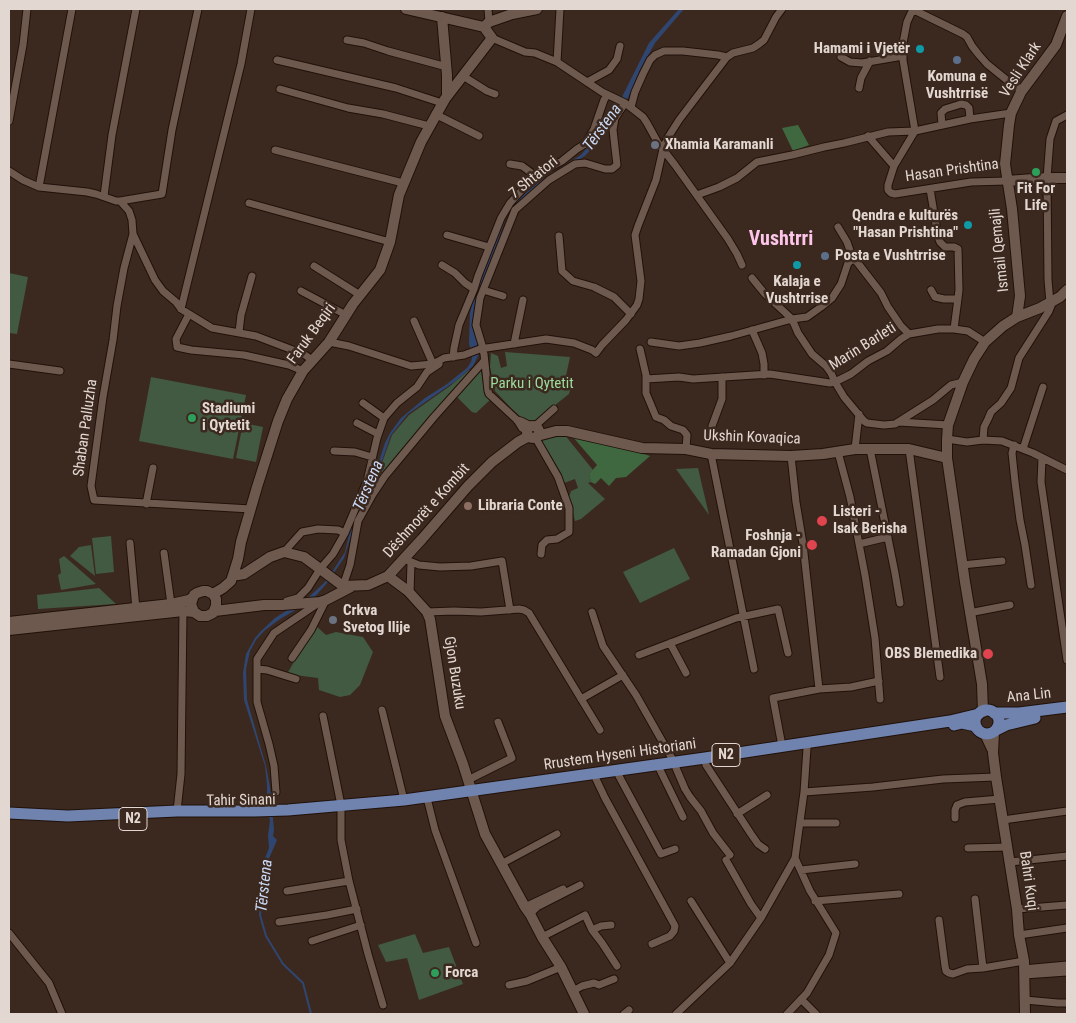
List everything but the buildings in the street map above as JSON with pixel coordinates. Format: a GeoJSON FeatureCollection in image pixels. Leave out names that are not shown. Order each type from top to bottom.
{"type":"FeatureCollection","features":[{"type":"Feature","properties":{"kind":"main road","name":"Ana Lin"},"geometry":{"type":"LineString","coordinates":[[987,712],[1019,713],[1067,706]]}},
{"type":"Feature","properties":{"kind":"main road","name":"Rrustem Hyseni Historiani"},"geometry":{"type":"LineString","coordinates":[[471,789],[675,765],[782,746],[950,721],[987,712]]}},
{"type":"Feature","properties":{"kind":"main road"},"geometry":{"type":"LineString","coordinates":[[987,712],[998,718],[999,721],[988,730],[976,720],[987,712]]}},
{"type":"Feature","properties":{"kind":"main road","name":"Ana Lin"},"geometry":{"type":"LineString","coordinates":[[988,730],[1021,721],[1067,714]]}},
{"type":"Feature","properties":{"kind":"main road","name":"Rrustem Hyseni Historiani"},"geometry":{"type":"LineString","coordinates":[[471,789],[596,779],[660,770],[675,765],[706,765],[807,748],[902,735],[962,723],[988,730]]}},
{"type":"Feature","properties":{"kind":"main road","name":"Tahir Sinani"},"geometry":{"type":"LineString","coordinates":[[341,808],[471,789]]}},
{"type":"Feature","properties":{"kind":"main road","name":"Tahir Sinani"},"geometry":{"type":"LineString","coordinates":[[9,820],[67,822],[289,812],[428,802],[471,789]]}},
{"type":"Feature","properties":{"kind":"main road","name":"Tahir Sinani"},"geometry":{"type":"LineString","coordinates":[[9,813],[68,816],[177,811],[256,814]]}},
{"type":"Feature","properties":{"kind":"street"},"geometry":{"type":"LineString","coordinates":[[9,121],[23,45],[27,9]]}},
{"type":"Feature","properties":{"kind":"street"},"geometry":{"type":"LineString","coordinates":[[39,187],[72,9]]}},
{"type":"Feature","properties":{"kind":"street"},"geometry":{"type":"LineString","coordinates":[[104,196],[111,144],[136,9]]}},
{"type":"Feature","properties":{"kind":"street"},"geometry":{"type":"LineString","coordinates":[[9,171],[39,187],[78,191],[104,196],[116,201],[162,194],[172,130],[198,9]]}},
{"type":"Feature","properties":{"kind":"street"},"geometry":{"type":"LineString","coordinates":[[182,309],[241,64],[251,9]]}},
{"type":"Feature","properties":{"kind":"street"},"geometry":{"type":"LineString","coordinates":[[406,9],[440,13],[486,24],[512,14],[537,9]]}},
{"type":"Feature","properties":{"kind":"street"},"geometry":{"type":"LineString","coordinates":[[488,9],[486,24],[492,38],[525,52],[535,53],[556,62],[607,95],[628,105],[648,123],[654,137],[728,239],[742,265]]}},
{"type":"Feature","properties":{"kind":"street"},"geometry":{"type":"LineString","coordinates":[[556,62],[560,9]]}},
{"type":"Feature","properties":{"kind":"street"},"geometry":{"type":"LineString","coordinates":[[329,342],[349,346],[410,366],[433,364],[444,358],[464,355],[482,348],[546,339],[574,343],[596,353],[631,314],[637,305],[641,293],[635,235],[656,180],[667,139],[679,120],[727,58],[732,53],[753,48],[760,44],[782,9]]}},
{"type":"Feature","properties":{"kind":"street"},"geometry":{"type":"LineString","coordinates":[[915,131],[903,56],[903,43],[907,22],[913,9],[963,34],[987,64],[1022,90]]}},
{"type":"Feature","properties":{"kind":"street","name":"Faruk Beqiri"},"geometry":{"type":"LineString","coordinates":[[440,13],[447,70],[445,99]]}},
{"type":"Feature","properties":{"kind":"street","name":"Vesli Klark"},"geometry":{"type":"LineString","coordinates":[[1011,113],[1022,90],[1056,45],[1067,16]]}},
{"type":"Feature","properties":{"kind":"street","name":"Faruk Beqiri"},"geometry":{"type":"LineString","coordinates":[[235,570],[251,509],[278,421],[287,399],[303,371],[329,342],[360,295],[380,270],[390,242],[396,206],[403,183],[429,126],[445,99],[492,38]]}},
{"type":"Feature","properties":{"kind":"street","name":"Vesli Klark"},"geometry":{"type":"LineString","coordinates":[[1056,45],[1067,38]]}},
{"type":"Feature","properties":{"kind":"street"},"geometry":{"type":"LineString","coordinates":[[347,40],[364,43],[447,70],[456,81],[462,78],[495,94]]}},
{"type":"Feature","properties":{"kind":"street"},"geometry":{"type":"LineString","coordinates":[[587,82],[610,70],[620,46]]}},
{"type":"Feature","properties":{"kind":"street"},"geometry":{"type":"LineString","coordinates":[[628,105],[650,60],[655,55],[664,52],[683,51],[718,55],[727,58]]}},
{"type":"Feature","properties":{"kind":"street"},"geometry":{"type":"LineString","coordinates":[[841,57],[850,62],[862,63],[903,56]]}},
{"type":"Feature","properties":{"kind":"street"},"geometry":{"type":"LineString","coordinates":[[277,60],[445,99]]}},
{"type":"Feature","properties":{"kind":"street"},"geometry":{"type":"LineString","coordinates":[[859,88],[861,78],[870,62]]}},
{"type":"Feature","properties":{"kind":"street"},"geometry":{"type":"LineString","coordinates":[[280,89],[348,108],[429,126]]}},
{"type":"Feature","properties":{"kind":"street"},"geometry":{"type":"LineString","coordinates":[[453,357],[459,326],[500,218],[522,190],[547,169],[562,161],[585,144],[594,129],[607,95]]}},
{"type":"Feature","properties":{"kind":"street"},"geometry":{"type":"LineString","coordinates":[[942,125],[941,113],[945,109],[961,104],[969,108],[970,119]]}},
{"type":"Feature","properties":{"kind":"street","name":"7 Shtatori"},"geometry":{"type":"LineString","coordinates":[[532,431],[521,421],[516,420],[489,394],[484,354],[476,325],[480,298],[515,210],[525,200],[549,180],[575,164],[585,163],[612,169],[617,165],[613,130],[615,118],[628,105]]}},
{"type":"Feature","properties":{"kind":"street"},"geometry":{"type":"LineString","coordinates":[[697,195],[736,178],[758,162],[888,132],[915,131],[970,119],[1011,113]]}},
{"type":"Feature","properties":{"kind":"street","name":"Hasan Prishtina"},"geometry":{"type":"LineString","coordinates":[[915,131],[894,166],[888,190],[895,194],[971,182],[1007,181],[1005,164],[1011,113]]}},
{"type":"Feature","properties":{"kind":"street"},"geometry":{"type":"LineString","coordinates":[[436,114],[479,136]]}},
{"type":"Feature","properties":{"kind":"street"},"geometry":{"type":"LineString","coordinates":[[984,440],[984,427],[991,412],[1001,403],[1011,388],[1019,358],[1049,311],[1052,302],[1048,280],[1047,178],[1050,140],[1056,121],[1067,115]]}},
{"type":"Feature","properties":{"kind":"street"},"geometry":{"type":"LineString","coordinates":[[868,136],[894,166]]}},
{"type":"Feature","properties":{"kind":"street"},"geometry":{"type":"LineString","coordinates":[[275,150],[403,183]]}},
{"type":"Feature","properties":{"kind":"street"},"geometry":{"type":"LineString","coordinates":[[510,164],[522,166],[537,177]]}},
{"type":"Feature","properties":{"kind":"street"},"geometry":{"type":"LineString","coordinates":[[1007,181],[1067,178]]}},
{"type":"Feature","properties":{"kind":"street","name":"Ismail Qemajli"},"geometry":{"type":"LineString","coordinates":[[1007,181],[1012,209],[1020,296],[1017,317]]}},
{"type":"Feature","properties":{"kind":"street"},"geometry":{"type":"LineString","coordinates":[[930,189],[940,242],[945,247],[958,249],[958,299],[954,329]]}},
{"type":"Feature","properties":{"kind":"street"},"geometry":{"type":"LineString","coordinates":[[120,201],[129,211],[133,234],[155,280],[163,291],[182,309],[212,328],[239,332],[275,342],[312,360]]}},
{"type":"Feature","properties":{"kind":"street"},"geometry":{"type":"LineString","coordinates":[[249,203],[390,242]]}},
{"type":"Feature","properties":{"kind":"street"},"geometry":{"type":"LineString","coordinates":[[838,227],[847,242],[853,259],[881,293],[888,307],[909,334]]}},
{"type":"Feature","properties":{"kind":"street","name":"Shaban Palluzha"},"geometry":{"type":"LineString","coordinates":[[133,234],[117,306],[103,397],[91,486],[94,500],[251,509]]}},
{"type":"Feature","properties":{"kind":"street"},"geometry":{"type":"LineString","coordinates":[[447,235],[489,247]]}},
{"type":"Feature","properties":{"kind":"street"},"geometry":{"type":"LineString","coordinates":[[559,236],[562,271],[573,281],[594,287],[614,297],[631,314]]}},
{"type":"Feature","properties":{"kind":"street"},"geometry":{"type":"LineString","coordinates":[[650,342],[679,346],[700,344],[792,319],[807,317],[832,298],[841,284],[848,263],[853,259]]}},
{"type":"Feature","properties":{"kind":"street"},"geometry":{"type":"LineString","coordinates":[[442,265],[474,289]]}},
{"type":"Feature","properties":{"kind":"street"},"geometry":{"type":"LineString","coordinates":[[314,266],[360,295]]}},
{"type":"Feature","properties":{"kind":"street"},"geometry":{"type":"LineString","coordinates":[[239,332],[241,315],[252,276]]}},
{"type":"Feature","properties":{"kind":"street"},"geometry":{"type":"LineString","coordinates":[[752,278],[765,294],[792,319],[798,333],[812,354],[826,366],[844,397],[867,423],[895,424],[933,400],[951,385],[963,382]]}},
{"type":"Feature","properties":{"kind":"street"},"geometry":{"type":"LineString","coordinates":[[483,290],[503,296]]}},
{"type":"Feature","properties":{"kind":"street"},"geometry":{"type":"LineString","coordinates":[[931,290],[935,297],[958,299]]}},
{"type":"Feature","properties":{"kind":"street"},"geometry":{"type":"LineString","coordinates":[[987,712],[969,613],[947,458],[948,425],[963,382],[985,342],[1003,326],[1017,317],[1052,302],[1067,290]]}},
{"type":"Feature","properties":{"kind":"street"},"geometry":{"type":"LineString","coordinates":[[301,291],[346,315]]}},
{"type":"Feature","properties":{"kind":"street"},"geometry":{"type":"LineString","coordinates":[[514,344],[523,300]]}},
{"type":"Feature","properties":{"kind":"street"},"geometry":{"type":"LineString","coordinates":[[189,314],[176,339],[177,346],[191,350],[244,356],[289,365],[303,371]]}},
{"type":"Feature","properties":{"kind":"street"},"geometry":{"type":"LineString","coordinates":[[414,321],[433,364]]}},
{"type":"Feature","properties":{"kind":"street","name":"Marin Barleti"},"geometry":{"type":"LineString","coordinates":[[646,379],[679,377],[693,379],[770,374],[818,382],[835,382],[851,374],[868,360],[887,351],[909,334],[938,329],[954,329],[968,332],[985,342]]}},
{"type":"Feature","properties":{"kind":"street"},"geometry":{"type":"LineString","coordinates":[[752,330],[762,353],[764,375]]}},
{"type":"Feature","properties":{"kind":"street"},"geometry":{"type":"LineString","coordinates":[[640,349],[646,379],[646,393],[656,418],[664,420],[687,435],[686,449]]}},
{"type":"Feature","properties":{"kind":"street"},"geometry":{"type":"LineString","coordinates":[[264,605],[271,602],[284,602],[298,598],[308,588],[333,554],[367,481],[372,456],[384,418],[396,403],[417,387],[427,372],[444,358]]}},
{"type":"Feature","properties":{"kind":"street"},"geometry":{"type":"LineString","coordinates":[[284,552],[304,557],[321,570],[345,584],[358,521],[373,494],[385,476],[484,361]]}},
{"type":"Feature","properties":{"kind":"street"},"geometry":{"type":"LineString","coordinates":[[9,364],[60,371]]}},
{"type":"Feature","properties":{"kind":"street"},"geometry":{"type":"LineString","coordinates":[[712,426],[722,399],[722,377]]}},
{"type":"Feature","properties":{"kind":"street"},"geometry":{"type":"LineString","coordinates":[[1023,449],[1043,387]]}},
{"type":"Feature","properties":{"kind":"street"},"geometry":{"type":"LineString","coordinates":[[363,404],[384,418]]}},
{"type":"Feature","properties":{"kind":"street"},"geometry":{"type":"LineString","coordinates":[[541,554],[542,545],[547,540],[557,539],[569,532],[568,508],[558,477],[532,431],[554,409]]}},
{"type":"Feature","properties":{"kind":"street"},"geometry":{"type":"LineString","coordinates":[[855,449],[859,414]]}},
{"type":"Feature","properties":{"kind":"street"},"geometry":{"type":"LineString","coordinates":[[899,422],[948,425]]}},
{"type":"Feature","properties":{"kind":"street"},"geometry":{"type":"LineString","coordinates":[[357,423],[378,434]]}},
{"type":"Feature","properties":{"kind":"street","name":"Ukshin Kovaqica"},"geometry":{"type":"LineString","coordinates":[[532,431],[552,429],[642,448],[686,449],[711,454],[791,456],[855,449],[909,449],[947,458]]}},
{"type":"Feature","properties":{"kind":"street","name":"Dëshmorët e Kombit"},"geometry":{"type":"LineString","coordinates":[[320,602],[341,591],[345,584],[368,585],[388,576],[407,560],[468,486],[492,462],[518,442],[520,438],[532,431]]}},
{"type":"Feature","properties":{"kind":"street"},"geometry":{"type":"LineString","coordinates":[[947,439],[968,442],[984,440],[1002,441],[1067,470]]}},
{"type":"Feature","properties":{"kind":"street"},"geometry":{"type":"LineString","coordinates":[[1014,445],[1012,453],[1015,482],[1031,585]]}},
{"type":"Feature","properties":{"kind":"street"},"geometry":{"type":"LineString","coordinates":[[870,449],[900,603]]}},
{"type":"Feature","properties":{"kind":"street"},"geometry":{"type":"LineString","coordinates":[[909,449],[940,677]]}},
{"type":"Feature","properties":{"kind":"street"},"geometry":{"type":"LineString","coordinates":[[334,451],[355,452],[372,456]]}},
{"type":"Feature","properties":{"kind":"street"},"geometry":{"type":"LineString","coordinates":[[838,452],[850,497],[875,638],[880,699]]}},
{"type":"Feature","properties":{"kind":"street"},"geometry":{"type":"LineString","coordinates":[[711,454],[754,669]]}},
{"type":"Feature","properties":{"kind":"street"},"geometry":{"type":"LineString","coordinates":[[791,456],[819,689]]}},
{"type":"Feature","properties":{"kind":"street"},"geometry":{"type":"LineString","coordinates":[[1042,458],[1041,482],[1067,660]]}},
{"type":"Feature","properties":{"kind":"street"},"geometry":{"type":"LineString","coordinates":[[146,504],[152,468]]}},
{"type":"Feature","properties":{"kind":"street"},"geometry":{"type":"LineString","coordinates":[[213,594],[231,581],[235,570],[241,575],[270,557],[284,552],[302,532],[318,529],[338,530],[344,533]]}},
{"type":"Feature","properties":{"kind":"street"},"geometry":{"type":"LineString","coordinates":[[859,544],[888,537]]}},
{"type":"Feature","properties":{"kind":"street"},"geometry":{"type":"LineString","coordinates":[[130,543],[136,609]]}},
{"type":"Feature","properties":{"kind":"street"},"geometry":{"type":"LineString","coordinates":[[164,553],[171,604]]}},
{"type":"Feature","properties":{"kind":"street"},"geometry":{"type":"LineString","coordinates":[[410,593],[407,560],[419,565],[440,567],[471,566],[502,561],[510,610]]}},
{"type":"Feature","properties":{"kind":"street"},"geometry":{"type":"LineString","coordinates":[[962,565],[1002,561]]}},
{"type":"Feature","properties":{"kind":"street"},"geometry":{"type":"LineString","coordinates":[[388,576],[410,593],[428,612],[524,610],[529,613],[600,730]]}},
{"type":"Feature","properties":{"kind":"street"},"geometry":{"type":"LineString","coordinates":[[124,614],[136,609],[188,600],[203,591],[213,594],[217,601],[214,611],[210,615],[200,616],[191,607],[192,598]]}},
{"type":"Feature","properties":{"kind":"street"},"geometry":{"type":"LineString","coordinates":[[214,611],[264,605],[320,602]]}},
{"type":"Feature","properties":{"kind":"street"},"geometry":{"type":"LineString","coordinates":[[292,658],[311,630],[320,602]]}},
{"type":"Feature","properties":{"kind":"street"},"geometry":{"type":"LineString","coordinates":[[276,792],[274,766],[257,702],[256,659],[274,633],[320,602]]}},
{"type":"Feature","properties":{"kind":"street"},"geometry":{"type":"LineString","coordinates":[[969,613],[1010,606]]}},
{"type":"Feature","properties":{"kind":"street"},"geometry":{"type":"LineString","coordinates":[[639,655],[736,618],[778,609],[788,653]]}},
{"type":"Feature","properties":{"kind":"street"},"geometry":{"type":"LineString","coordinates":[[177,811],[181,774],[182,611]]}},
{"type":"Feature","properties":{"kind":"street"},"geometry":{"type":"LineString","coordinates":[[9,622],[56,621],[124,614],[194,612]]}},
{"type":"Feature","properties":{"kind":"street","name":"Gjon Buzuku"},"geometry":{"type":"LineString","coordinates":[[428,612],[445,716],[485,834],[542,937],[561,966],[584,1014]]}},
{"type":"Feature","properties":{"kind":"street"},"geometry":{"type":"LineString","coordinates":[[592,612],[603,646],[636,695],[675,765],[685,790],[701,811],[728,857],[760,918]]}},
{"type":"Feature","properties":{"kind":"street"},"geometry":{"type":"LineString","coordinates":[[9,630],[56,621]]}},
{"type":"Feature","properties":{"kind":"street"},"geometry":{"type":"LineString","coordinates":[[670,644],[686,673]]}},
{"type":"Feature","properties":{"kind":"street"},"geometry":{"type":"LineString","coordinates":[[257,669],[267,670],[296,679]]}},
{"type":"Feature","properties":{"kind":"street"},"geometry":{"type":"LineString","coordinates":[[581,699],[623,675]]}},
{"type":"Feature","properties":{"kind":"street"},"geometry":{"type":"LineString","coordinates":[[782,746],[772,698],[819,689],[879,681]]}},
{"type":"Feature","properties":{"kind":"street"},"geometry":{"type":"LineString","coordinates":[[382,710],[404,800]]}},
{"type":"Feature","properties":{"kind":"street"},"geometry":{"type":"LineString","coordinates":[[323,716],[341,808],[341,840],[349,881],[383,1005]]}},
{"type":"Feature","properties":{"kind":"street"},"geometry":{"type":"LineString","coordinates":[[471,789],[512,758],[498,722]]}},
{"type":"Feature","properties":{"kind":"street","name":"Bahri Kuqi"},"geometry":{"type":"LineString","coordinates":[[988,730],[1017,909],[1024,968],[1025,1014]]}},
{"type":"Feature","properties":{"kind":"street"},"geometry":{"type":"LineString","coordinates":[[676,1014],[730,963],[760,918],[795,858],[804,792],[807,748]]}},
{"type":"Feature","properties":{"kind":"street"},"geometry":{"type":"LineString","coordinates":[[706,765],[758,844],[765,848]]}},
{"type":"Feature","properties":{"kind":"street","name":"Rrustem Hyseni Historiani"},"geometry":{"type":"LineString","coordinates":[[660,770],[683,817]]}},
{"type":"Feature","properties":{"kind":"street","name":"Rrustem Hyseni Historiani"},"geometry":{"type":"LineString","coordinates":[[619,776],[661,854],[675,850]]}},
{"type":"Feature","properties":{"kind":"street"},"geometry":{"type":"LineString","coordinates":[[804,792],[944,779],[996,777]]}},
{"type":"Feature","properties":{"kind":"street"},"geometry":{"type":"LineString","coordinates":[[596,779],[674,926],[674,931],[670,936],[652,944]]}},
{"type":"Feature","properties":{"kind":"street"},"geometry":{"type":"LineString","coordinates":[[737,814],[767,795]]}},
{"type":"Feature","properties":{"kind":"street"},"geometry":{"type":"LineString","coordinates":[[955,818],[957,805],[965,802],[1000,798]]}},
{"type":"Feature","properties":{"kind":"street"},"geometry":{"type":"LineString","coordinates":[[428,802],[435,830],[476,943]]}},
{"type":"Feature","properties":{"kind":"street"},"geometry":{"type":"LineString","coordinates":[[1003,820],[1067,811]]}},
{"type":"Feature","properties":{"kind":"street"},"geometry":{"type":"LineString","coordinates":[[800,823],[836,823]]}},
{"type":"Feature","properties":{"kind":"street"},"geometry":{"type":"LineString","coordinates":[[501,864],[557,834]]}},
{"type":"Feature","properties":{"kind":"street"},"geometry":{"type":"LineString","coordinates":[[968,848],[1008,847]]}},
{"type":"Feature","properties":{"kind":"street"},"geometry":{"type":"LineString","coordinates":[[1010,862],[1067,856]]}},
{"type":"Feature","properties":{"kind":"street"},"geometry":{"type":"LineString","coordinates":[[787,1014],[807,993],[829,955],[836,933],[816,901],[795,858]]}},
{"type":"Feature","properties":{"kind":"street"},"geometry":{"type":"LineString","coordinates":[[801,870],[855,864]]}},
{"type":"Feature","properties":{"kind":"street"},"geometry":{"type":"LineString","coordinates":[[286,890],[349,881]]}},
{"type":"Feature","properties":{"kind":"street"},"geometry":{"type":"LineString","coordinates":[[527,910],[578,884]]}},
{"type":"Feature","properties":{"kind":"street"},"geometry":{"type":"LineString","coordinates":[[816,901],[899,894]]}},
{"type":"Feature","properties":{"kind":"street"},"geometry":{"type":"LineString","coordinates":[[975,899],[983,968]]}},
{"type":"Feature","properties":{"kind":"street"},"geometry":{"type":"LineString","coordinates":[[692,901],[730,963]]}},
{"type":"Feature","properties":{"kind":"street"},"geometry":{"type":"LineString","coordinates":[[1017,909],[1067,905]]}},
{"type":"Feature","properties":{"kind":"street"},"geometry":{"type":"LineString","coordinates":[[279,922],[357,909]]}},
{"type":"Feature","properties":{"kind":"street"},"geometry":{"type":"LineString","coordinates":[[542,937],[585,915],[592,930],[616,966]]}},
{"type":"Feature","properties":{"kind":"street"},"geometry":{"type":"LineString","coordinates":[[939,920],[945,966],[946,971],[949,973],[953,974],[967,969],[1067,965]]}},
{"type":"Feature","properties":{"kind":"street"},"geometry":{"type":"LineString","coordinates":[[312,941],[362,925]]}},
{"type":"Feature","properties":{"kind":"street"},"geometry":{"type":"LineString","coordinates":[[592,930],[601,926],[611,925]]}},
{"type":"Feature","properties":{"kind":"street"},"geometry":{"type":"LineString","coordinates":[[1019,935],[1067,928]]}},
{"type":"Feature","properties":{"kind":"street"},"geometry":{"type":"LineString","coordinates":[[9,933],[49,983],[62,1014]]}},
{"type":"Feature","properties":{"kind":"street"},"geometry":{"type":"LineString","coordinates":[[509,985],[527,981],[561,966]]}},
{"type":"Feature","properties":{"kind":"street"},"geometry":{"type":"LineString","coordinates":[[1024,968],[1067,972]]}},
{"type":"Feature","properties":{"kind":"street"},"geometry":{"type":"LineString","coordinates":[[573,991],[582,986],[594,983],[599,985],[614,979]]}},
{"type":"Feature","properties":{"kind":"street"},"geometry":{"type":"LineString","coordinates":[[801,999],[816,1014]]}},
{"type":"Feature","properties":{"kind":"street"},"geometry":{"type":"LineString","coordinates":[[1025,1000],[1067,1003]]}},
{"type":"Feature","properties":{"kind":"green space"},"geometry":{"type":"Polygon","coordinates":[[[798,125],[809,145],[793,151],[782,128],[798,125]]]}},
{"type":"Feature","properties":{"kind":"green space"},"geometry":{"type":"Polygon","coordinates":[[[9,273],[28,277],[17,334],[9,333],[9,273]]]}},
{"type":"Feature","properties":{"kind":"green space","name":"Parku i Qytetit"},"geometry":{"type":"Polygon","coordinates":[[[505,352],[570,357],[566,376],[572,382],[569,394],[530,425],[495,391],[490,367],[491,353],[498,356],[501,368],[507,366],[505,352]]]}},
{"type":"Feature","properties":{"kind":"green space"},"geometry":{"type":"Polygon","coordinates":[[[469,370],[472,372],[378,485],[375,482],[392,435],[409,415],[469,370]]]}},
{"type":"Feature","properties":{"kind":"green space"},"geometry":{"type":"Polygon","coordinates":[[[481,370],[484,391],[491,399],[476,413],[472,412],[455,395],[481,370]]]}},
{"type":"Feature","properties":{"kind":"green space","name":"Stadiumi i Qytetit"},"geometry":{"type":"Polygon","coordinates":[[[151,377],[246,395],[233,459],[139,441],[151,377]]]}},
{"type":"Feature","properties":{"kind":"green space"},"geometry":{"type":"Polygon","coordinates":[[[243,423],[263,427],[256,462],[236,458],[243,423]]]}},
{"type":"Feature","properties":{"kind":"green space"},"geometry":{"type":"Polygon","coordinates":[[[564,434],[593,470],[589,474],[591,482],[588,483],[605,499],[581,519],[575,521],[569,497],[571,491],[578,488],[575,479],[564,483],[561,473],[540,438],[564,434]]]}},
{"type":"Feature","properties":{"kind":"green space"},"geometry":{"type":"Polygon","coordinates":[[[573,437],[609,443],[650,456],[626,477],[616,478],[609,486],[601,478],[595,484],[591,482],[589,474],[597,465],[573,437]]]}},
{"type":"Feature","properties":{"kind":"green space"},"geometry":{"type":"Polygon","coordinates":[[[698,468],[709,515],[676,469],[698,468]]]}},
{"type":"Feature","properties":{"kind":"green space"},"geometry":{"type":"Polygon","coordinates":[[[111,536],[114,572],[96,574],[92,538],[111,536]]]}},
{"type":"Feature","properties":{"kind":"green space"},"geometry":{"type":"Polygon","coordinates":[[[91,545],[95,576],[70,556],[79,547],[91,545]]]}},
{"type":"Feature","properties":{"kind":"green space"},"geometry":{"type":"Polygon","coordinates":[[[674,548],[690,579],[640,603],[623,572],[674,548]]]}},
{"type":"Feature","properties":{"kind":"green space"},"geometry":{"type":"Polygon","coordinates":[[[64,556],[96,584],[61,590],[58,575],[61,573],[59,559],[64,556]]]}},
{"type":"Feature","properties":{"kind":"green space"},"geometry":{"type":"Polygon","coordinates":[[[99,588],[116,604],[38,609],[37,595],[99,588]]]}},
{"type":"Feature","properties":{"kind":"green space"},"geometry":{"type":"Polygon","coordinates":[[[315,625],[326,635],[336,632],[363,637],[373,652],[360,685],[350,695],[340,697],[319,690],[318,678],[287,674],[315,625]]]}},
{"type":"Feature","properties":{"kind":"green space","name":"Forca"},"geometry":{"type":"Polygon","coordinates":[[[415,934],[423,953],[449,947],[463,984],[419,1000],[407,958],[386,962],[378,945],[415,934]]]}},
{"type":"Feature","properties":{"kind":"water"},"geometry":{"type":"Polygon","coordinates":[[[679,9],[684,9],[655,43],[640,70],[628,98],[586,155],[518,203],[506,217],[476,303],[474,317],[479,354],[473,366],[457,380],[408,414],[391,435],[375,481],[355,523],[344,558],[327,583],[311,601],[280,619],[264,631],[250,651],[246,669],[247,700],[266,766],[270,787],[273,836],[277,840],[268,861],[264,861],[269,848],[270,821],[267,807],[267,785],[265,766],[244,700],[243,673],[246,654],[260,632],[275,618],[310,596],[324,583],[334,569],[345,552],[352,523],[373,479],[385,443],[401,418],[467,368],[471,362],[469,343],[470,313],[474,296],[503,218],[535,184],[581,155],[600,132],[622,97],[649,43],[679,9]]]}},
{"type":"Feature","properties":{"kind":"waterway","name":"Tërstena"},"geometry":{"type":"LineString","coordinates":[[267,860],[260,915],[266,936],[283,964],[303,983],[311,1014]]}},
{"type":"Feature","properties":{"kind":"place","name":"Hamami i Vjetër"},"geometry":{"type":"Point","coordinates":[920,49]}},
{"type":"Feature","properties":{"kind":"place","name":"Komuna e Vushtrrisë"},"geometry":{"type":"Point","coordinates":[957,60]}},
{"type":"Feature","properties":{"kind":"place","name":"Xhamia Karamanli"},"geometry":{"type":"Point","coordinates":[655,145]}},
{"type":"Feature","properties":{"kind":"place","name":"Fit For Life"},"geometry":{"type":"Point","coordinates":[1036,172]}},
{"type":"Feature","properties":{"kind":"place","name":"Qendra e kulturës \"Hasan Prishtina\""},"geometry":{"type":"Point","coordinates":[968,225]}},
{"type":"Feature","properties":{"kind":"place","name":"Posta e Vushtrrise"},"geometry":{"type":"Point","coordinates":[825,256]}},
{"type":"Feature","properties":{"kind":"place","name":"Kalaja e Vushtrrise"},"geometry":{"type":"Point","coordinates":[797,265]}},
{"type":"Feature","properties":{"kind":"place","name":"Stadiumi i Qytetit"},"geometry":{"type":"Point","coordinates":[192,418]}},
{"type":"Feature","properties":{"kind":"place","name":"Libraria Conte"},"geometry":{"type":"Point","coordinates":[468,506]}},
{"type":"Feature","properties":{"kind":"place","name":"Listeri - Isak Berisha"},"geometry":{"type":"Point","coordinates":[822,521]}},
{"type":"Feature","properties":{"kind":"place","name":"Foshnja - Ramadan Gjoni"},"geometry":{"type":"Point","coordinates":[812,545]}},
{"type":"Feature","properties":{"kind":"place","name":"Crkva Svetog Ilije"},"geometry":{"type":"Point","coordinates":[333,620]}},
{"type":"Feature","properties":{"kind":"place","name":"OBS Blemedika"},"geometry":{"type":"Point","coordinates":[988,654]}},
{"type":"Feature","properties":{"kind":"place","name":"Forca"},"geometry":{"type":"Point","coordinates":[435,973]}},
{"type":"Feature","properties":{"kind":"district","name":"Vushtrri"},"geometry":{"type":"Point","coordinates":[781,240]}}]}
